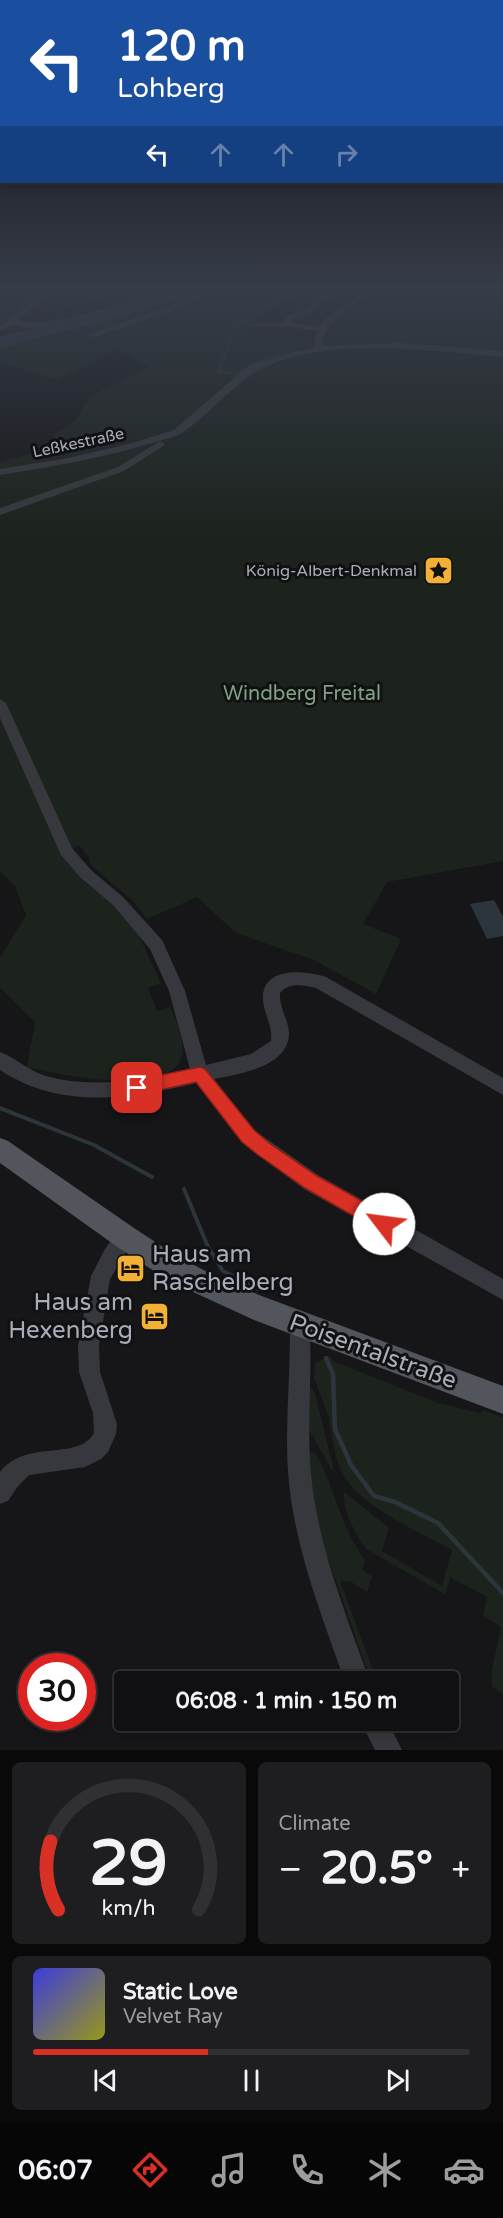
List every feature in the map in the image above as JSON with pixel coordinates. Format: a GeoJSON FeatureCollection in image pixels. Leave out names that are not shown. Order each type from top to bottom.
{"type":"FeatureCollection","features":[{"type":"Feature","properties":{"kind":"main road","name":"Poisentalstraße"},"geometry":{"type":"LineString","coordinates":[[0,1149],[164,1263],[200,1282],[304,1326],[503,1400]]}},
{"type":"Feature","properties":{"kind":"street"},"geometry":{"type":"LineString","coordinates":[[0,512],[121,469],[162,443],[164,440],[162,438],[177,432],[246,374]]}},
{"type":"Feature","properties":{"kind":"street","name":"Leßkestraße"},"geometry":{"type":"LineString","coordinates":[[0,472],[63,462],[162,438]]}},
{"type":"Feature","properties":{"kind":"street"},"geometry":{"type":"LineString","coordinates":[[0,704],[66,851],[86,874],[135,919],[160,952],[183,1009],[200,1074],[248,1136],[311,1182],[503,1290]]}},
{"type":"Feature","properties":{"kind":"street"},"geometry":{"type":"LineString","coordinates":[[0,1060],[25,1077],[69,1088],[125,1089],[216,1072],[271,1052],[278,1043],[280,1035],[272,991],[278,983],[291,977],[304,977],[320,982],[503,1087]]}},
{"type":"Feature","properties":{"kind":"street"},"geometry":{"type":"LineString","coordinates":[[0,1493],[9,1478],[22,1466],[40,1461],[85,1457],[101,1443],[106,1420],[103,1406],[90,1377],[88,1362],[90,1333],[100,1277],[125,1237]]}},
{"type":"Feature","properties":{"kind":"street"},"geometry":{"type":"LineString","coordinates":[[304,1326],[300,1335],[299,1461],[302,1500],[313,1550],[354,1671]]}},
{"type":"Feature","properties":{"kind":"street"},"geometry":{"type":"LineString","coordinates":[[379,1731],[390,1750]]}},
{"type":"Feature","properties":{"kind":"green space"},"geometry":{"type":"Polygon","coordinates":[[[37,374],[69,374],[57,380],[37,374]]]}},
{"type":"Feature","properties":{"kind":"green space","name":"Windberg Freital"},"geometry":{"type":"Polygon","coordinates":[[[136,374],[503,374],[503,861],[387,882],[363,924],[401,939],[376,994],[314,960],[236,933],[197,897],[147,919],[135,903],[89,863],[89,858],[79,845],[63,854],[87,884],[112,903],[139,936],[161,983],[148,988],[157,1011],[170,1007],[179,1031],[183,1050],[182,1056],[173,1069],[157,1077],[136,1080],[86,1078],[27,1067],[35,1022],[0,988],[0,958],[26,915],[15,886],[0,871],[0,462],[60,446],[53,435],[75,421],[86,402],[98,392],[136,374]]]}},
{"type":"Feature","properties":{"kind":"green space"},"geometry":{"type":"Polygon","coordinates":[[[329,1356],[333,1361],[438,1403],[480,1413],[484,1410],[503,1418],[503,1694],[492,1686],[492,1669],[501,1627],[483,1615],[487,1597],[450,1577],[445,1594],[366,1549],[354,1529],[345,1507],[344,1492],[389,1528],[382,1551],[442,1586],[452,1550],[364,1499],[344,1476],[338,1464],[330,1420],[314,1378],[315,1363],[329,1356]]]}},
{"type":"Feature","properties":{"kind":"green space"},"geometry":{"type":"Polygon","coordinates":[[[309,1388],[312,1388],[315,1394],[333,1472],[308,1428],[309,1388]]]}},
{"type":"Feature","properties":{"kind":"green space"},"geometry":{"type":"Polygon","coordinates":[[[308,1453],[316,1454],[323,1467],[344,1522],[365,1560],[362,1570],[372,1576],[367,1592],[350,1581],[340,1581],[373,1671],[367,1671],[323,1544],[317,1521],[308,1453]]]}},
{"type":"Feature","properties":{"kind":"shaded area"},"geometry":{"type":"Polygon","coordinates":[[[494,900],[503,917],[503,936],[487,939],[470,904],[494,900]]]}},
{"type":"Feature","properties":{"kind":"waterway"},"geometry":{"type":"LineString","coordinates":[[0,1108],[94,1145],[152,1177]]}},
{"type":"Feature","properties":{"kind":"waterway"},"geometry":{"type":"LineString","coordinates":[[184,1189],[208,1247],[223,1271],[259,1290]]}},
{"type":"Feature","properties":{"kind":"waterway"},"geometry":{"type":"LineString","coordinates":[[326,1358],[333,1374],[335,1429],[351,1465],[374,1496],[395,1502],[438,1523],[503,1593]]}},
{"type":"Feature","properties":{"kind":"place","name":"König-Albert-Denkmal"},"geometry":{"type":"Point","coordinates":[438,570]}},
{"type":"Feature","properties":{"kind":"place","name":"Haus am Raschelberg"},"geometry":{"type":"Point","coordinates":[131,1268]}},
{"type":"Feature","properties":{"kind":"place","name":"Haus am Hexenberg"},"geometry":{"type":"Point","coordinates":[154,1316]}},
{"type":"Feature","properties":{"kind":"route"},"geometry":{"type":"LineString","coordinates":[[137,1088],[200,1074],[248,1136],[263,1149],[311,1182],[384,1224]]}}]}
